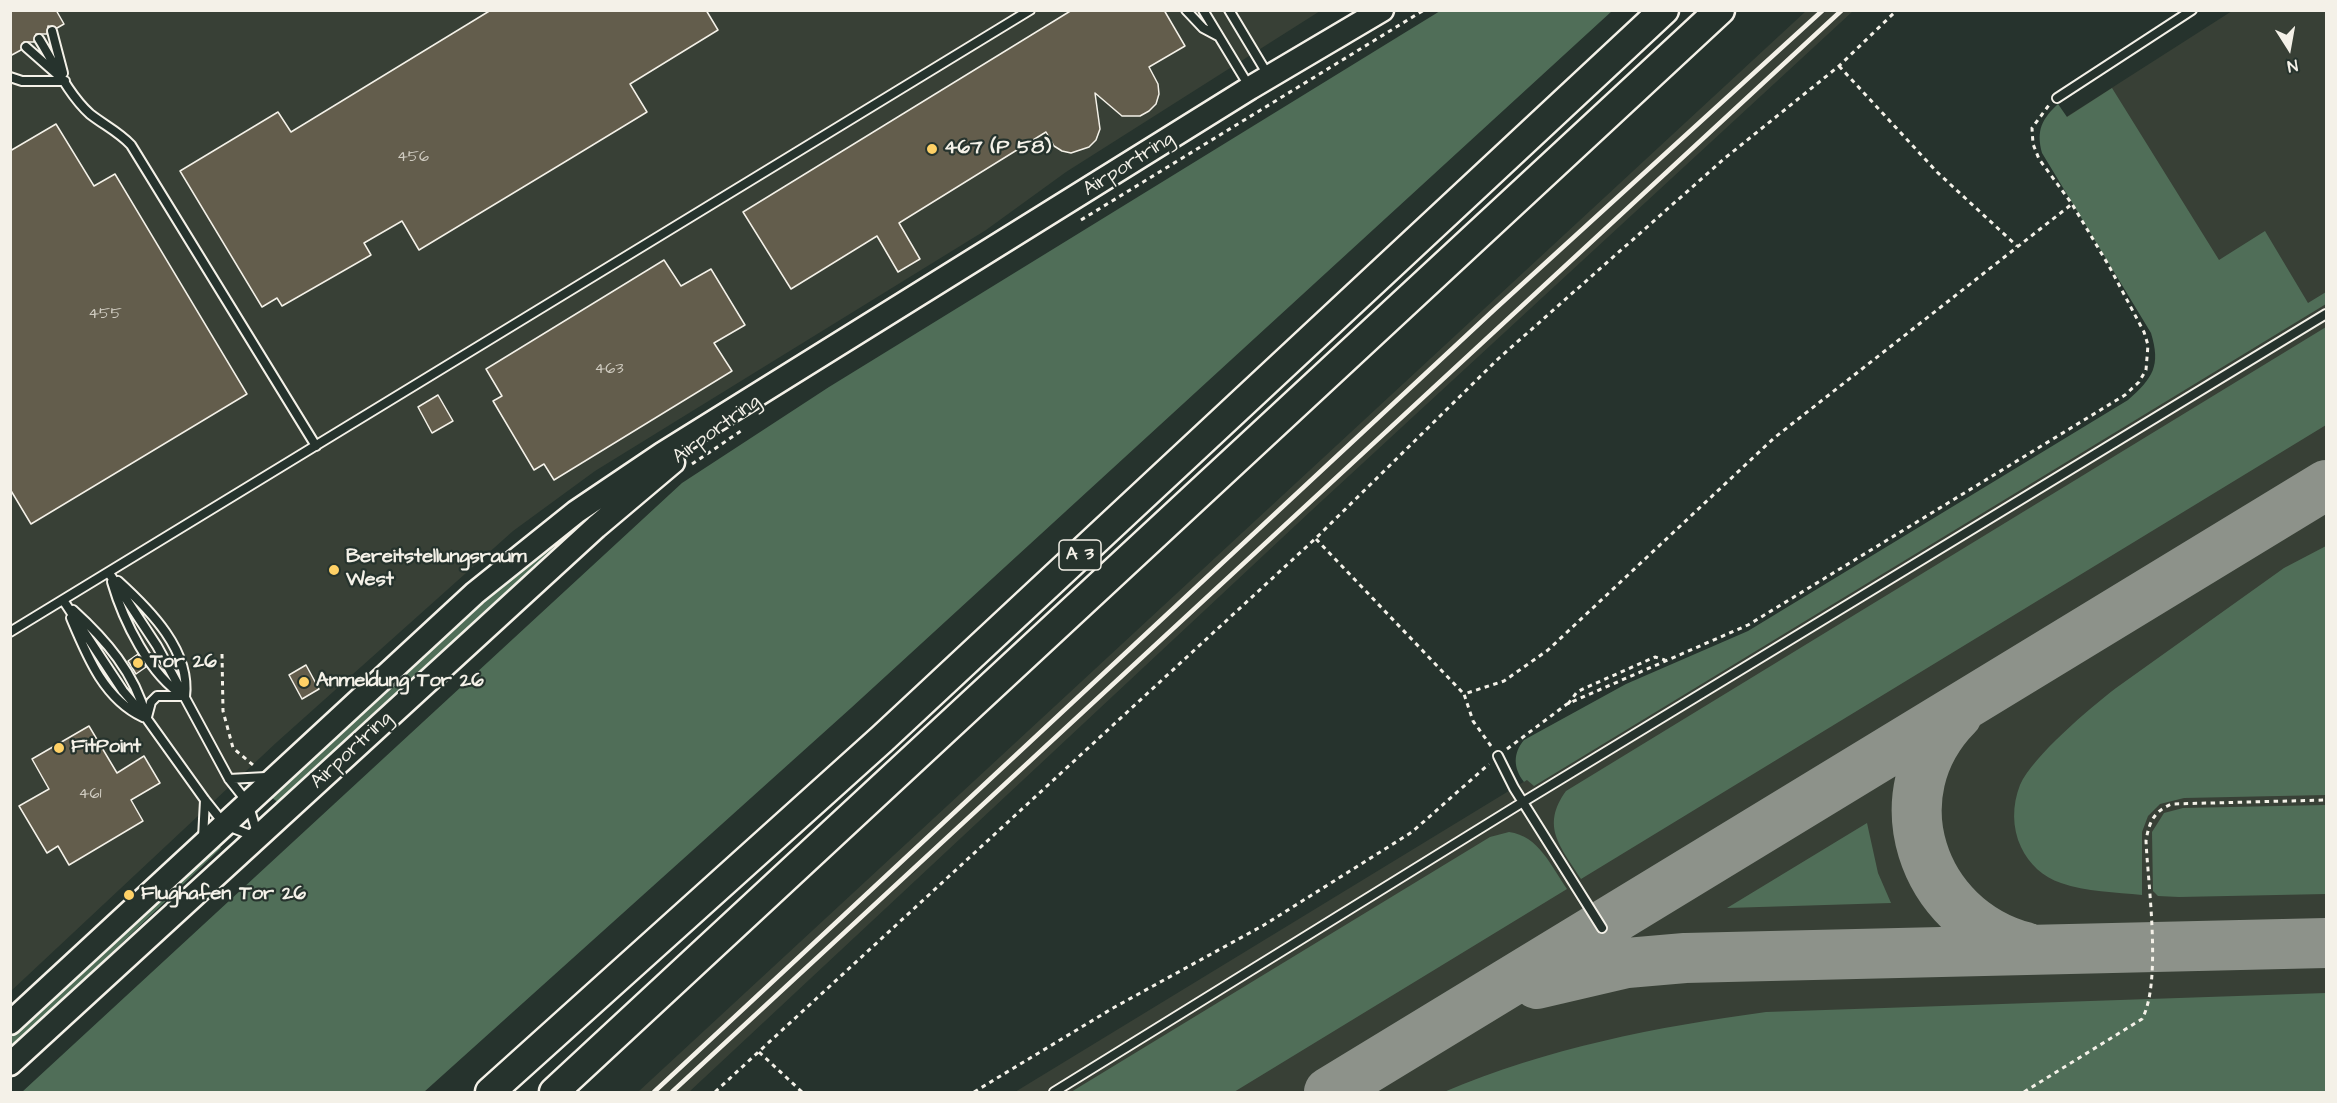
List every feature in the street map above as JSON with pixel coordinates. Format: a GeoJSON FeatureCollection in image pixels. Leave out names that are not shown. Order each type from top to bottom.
{"type":"FeatureCollection","features":[{"type":"Feature","properties":{"kind":"highway","name":"A 3"},"geometry":{"type":"LineString","coordinates":[[490,1092],[882,739],[1664,10]]}},
{"type":"Feature","properties":{"kind":"highway","name":"A 3"},"geometry":{"type":"LineString","coordinates":[[554,1092],[1720,10]]}},
{"type":"Feature","properties":{"kind":"street","name":"Airportring"},"geometry":{"type":"LineString","coordinates":[[10,1023],[521,553],[627,478],[1260,82],[1382,10]]}},
{"type":"Feature","properties":{"kind":"street","name":"Airportring"},"geometry":{"type":"LineString","coordinates":[[10,1064],[596,527],[679,457],[785,380]]}},
{"type":"Feature","properties":{"kind":"lane"},"geometry":{"type":"LineString","coordinates":[[10,632],[1030,10]]}},
{"type":"Feature","properties":{"kind":"lane"},"geometry":{"type":"LineString","coordinates":[[1185,10],[1203,28],[1220,37]]}},
{"type":"Feature","properties":{"kind":"lane"},"geometry":{"type":"LineString","coordinates":[[1203,10],[1220,37],[1260,82]]}},
{"type":"Feature","properties":{"kind":"lane"},"geometry":{"type":"LineString","coordinates":[[1229,10],[1238,25],[1260,82]]}},
{"type":"Feature","properties":{"kind":"lane"},"geometry":{"type":"LineString","coordinates":[[1237,10],[1238,25]]}},
{"type":"Feature","properties":{"kind":"lane"},"geometry":{"type":"LineString","coordinates":[[2057,98],[2192,10]]}},
{"type":"Feature","properties":{"kind":"lane"},"geometry":{"type":"LineString","coordinates":[[52,31],[65,81]]}},
{"type":"Feature","properties":{"kind":"lane"},"geometry":{"type":"LineString","coordinates":[[39,39],[76,99],[90,114],[121,134],[131,145],[316,446]]}},
{"type":"Feature","properties":{"kind":"lane"},"geometry":{"type":"LineString","coordinates":[[26,47],[65,81]]}},
{"type":"Feature","properties":{"kind":"lane"},"geometry":{"type":"LineString","coordinates":[[10,77],[22,81],[65,81]]}},
{"type":"Feature","properties":{"kind":"lane"},"geometry":{"type":"LineString","coordinates":[[1054,1092],[1523,802],[2326,314]]}},
{"type":"Feature","properties":{"kind":"lane"},"geometry":{"type":"LineString","coordinates":[[109,573],[148,611],[169,639],[188,680],[185,697]]}},
{"type":"Feature","properties":{"kind":"lane"},"geometry":{"type":"LineString","coordinates":[[109,573],[157,646],[229,779],[248,803],[259,838]]}},
{"type":"Feature","properties":{"kind":"lane"},"geometry":{"type":"LineString","coordinates":[[109,573],[118,604],[158,674],[170,688],[185,697]]}},
{"type":"Feature","properties":{"kind":"lane"},"geometry":{"type":"LineString","coordinates":[[63,600],[123,692],[147,718],[225,825],[259,838]]}},
{"type":"Feature","properties":{"kind":"lane"},"geometry":{"type":"LineString","coordinates":[[63,600],[90,662],[112,695],[134,713],[147,718]]}},
{"type":"Feature","properties":{"kind":"lane"},"geometry":{"type":"LineString","coordinates":[[63,600],[112,650],[134,684],[147,718]]}},
{"type":"Feature","properties":{"kind":"lane"},"geometry":{"type":"LineString","coordinates":[[147,718],[151,702],[157,696],[185,697]]}},
{"type":"Feature","properties":{"kind":"lane"},"geometry":{"type":"LineString","coordinates":[[1498,756],[1523,802],[1602,928]]}},
{"type":"Feature","properties":{"kind":"lane"},"geometry":{"type":"LineString","coordinates":[[229,779],[255,778],[281,773]]}},
{"type":"Feature","properties":{"kind":"lane"},"geometry":{"type":"LineString","coordinates":[[202,847],[205,800]]}},
{"type":"Feature","properties":{"kind":"path"},"geometry":{"type":"LineString","coordinates":[[1077,222],[1424,10]]}},
{"type":"Feature","properties":{"kind":"path"},"geometry":{"type":"LineString","coordinates":[[715,1092],[1316,538],[1498,359],[1725,158],[1839,66],[1897,10]]}},
{"type":"Feature","properties":{"kind":"path"},"geometry":{"type":"LineString","coordinates":[[1839,66],[1937,172],[2017,246]]}},
{"type":"Feature","properties":{"kind":"path"},"geometry":{"type":"LineString","coordinates":[[1567,704],[1748,625],[2125,396],[2139,382],[2146,370],[2148,354],[2144,332],[2109,266],[2072,204],[2039,159],[2033,144],[2032,128],[2037,117],[2057,98]]}},
{"type":"Feature","properties":{"kind":"path"},"geometry":{"type":"LineString","coordinates":[[1464,694],[1504,681],[1548,650],[1774,438],[2072,204]]}},
{"type":"Feature","properties":{"kind":"path"},"geometry":{"type":"LineString","coordinates":[[687,468],[744,429]]}},
{"type":"Feature","properties":{"kind":"path"},"geometry":{"type":"LineString","coordinates":[[1316,538],[1464,694],[1473,721],[1498,756]]}},
{"type":"Feature","properties":{"kind":"path"},"geometry":{"type":"LineString","coordinates":[[222,654],[223,711],[233,748],[257,768]]}},
{"type":"Feature","properties":{"kind":"path"},"geometry":{"type":"LineString","coordinates":[[974,1092],[1113,1008],[1264,925],[1412,832],[1498,756],[1567,704],[1577,692],[1655,657],[1667,660]]}},
{"type":"Feature","properties":{"kind":"path"},"geometry":{"type":"LineString","coordinates":[[2024,1092],[2137,1023],[2147,1009],[2151,947],[2146,841],[2148,828],[2156,813],[2172,804],[2326,800]]}},
{"type":"Feature","properties":{"kind":"path"},"geometry":{"type":"LineString","coordinates":[[759,1052],[802,1092]]}},
{"type":"Feature","properties":{"kind":"shaded area"},"geometry":{"type":"Polygon","coordinates":[[[11,11],[1320,11],[1066,172],[986,230],[595,471],[513,531],[277,742],[11,991],[11,11]]]}},
{"type":"Feature","properties":{"kind":"shaded area"},"geometry":{"type":"Polygon","coordinates":[[[1806,11],[1853,11],[1312,510],[689,1092],[638,1092],[1806,11]]]}},
{"type":"Feature","properties":{"kind":"shaded area"},"geometry":{"type":"Polygon","coordinates":[[[2232,11],[2326,11],[2326,1092],[1015,1092],[2196,372],[2049,128],[2232,11]]]}},
{"type":"Feature","properties":{"kind":"green space"},"geometry":{"type":"Polygon","coordinates":[[[1440,11],[1612,11],[851,708],[424,1092],[22,1092],[682,483],[829,387],[1440,11]]]}},
{"type":"Feature","properties":{"kind":"green space"},"geometry":{"type":"Polygon","coordinates":[[[2112,88],[2219,260],[2265,231],[2308,303],[2326,292],[2326,304],[1534,786],[1527,780],[1524,782],[1516,766],[1516,755],[1524,740],[1626,684],[1748,631],[2128,400],[2144,385],[2155,363],[2151,333],[2042,153],[2040,145],[2040,131],[2044,120],[2058,104],[2067,117],[2112,88]]]}},
{"type":"Feature","properties":{"kind":"green space"},"geometry":{"type":"Polygon","coordinates":[[[2326,327],[2326,425],[1581,879],[1561,847],[1554,826],[1558,804],[1566,791],[2326,327]]]}},
{"type":"Feature","properties":{"kind":"green space"},"geometry":{"type":"Polygon","coordinates":[[[620,495],[552,552],[280,804],[271,797],[546,546],[620,495]]]}},
{"type":"Feature","properties":{"kind":"green space"},"geometry":{"type":"Polygon","coordinates":[[[2326,546],[2326,795],[2184,798],[2160,804],[2148,816],[2142,832],[2142,895],[2071,886],[2048,877],[2037,869],[2021,847],[2014,816],[2020,785],[2037,760],[2078,720],[2116,688],[2284,568],[2326,546]]]}},
{"type":"Feature","properties":{"kind":"green space"},"geometry":{"type":"Polygon","coordinates":[[[2326,805],[2326,894],[2179,897],[2158,896],[2153,891],[2152,832],[2164,813],[2183,808],[2326,805]]]}},
{"type":"Feature","properties":{"kind":"green space"},"geometry":{"type":"Polygon","coordinates":[[[1867,823],[1878,873],[1891,903],[1727,908],[1867,823]]]}},
{"type":"Feature","properties":{"kind":"green space"},"geometry":{"type":"Polygon","coordinates":[[[1509,832],[1528,839],[1536,846],[1550,862],[1567,889],[1234,1092],[1071,1092],[1490,837],[1509,832]]]}},
{"type":"Feature","properties":{"kind":"green space"},"geometry":{"type":"Polygon","coordinates":[[[218,845],[221,848],[11,1049],[11,1038],[218,845]]]}},
{"type":"Feature","properties":{"kind":"green space"},"geometry":{"type":"Polygon","coordinates":[[[2326,993],[2326,1092],[1444,1092],[1523,1063],[1602,1041],[1766,1012],[2326,993]]]}},
{"type":"Feature","properties":{"kind":"building"},"geometry":{"type":"Polygon","coordinates":[[[10,10],[56,10],[64,24],[57,28],[48,26],[47,34],[36,34],[34,42],[24,42],[21,50],[10,56],[10,10]]]}},
{"type":"Feature","properties":{"kind":"building"},"geometry":{"type":"Polygon","coordinates":[[[491,10],[706,10],[718,30],[630,84],[647,112],[568,160],[419,250],[402,221],[364,243],[371,255],[282,306],[277,298],[262,307],[180,171],[278,112],[291,132],[491,10]]]}},
{"type":"Feature","properties":{"kind":"building","name":"467 (P 58)"},"geometry":{"type":"Polygon","coordinates":[[[1072,10],[1164,10],[1185,46],[1149,67],[1158,84],[1159,94],[1156,104],[1149,111],[1140,116],[1122,116],[1095,93],[1100,129],[1096,140],[1089,147],[1071,153],[1062,151],[1054,146],[1046,132],[899,223],[920,259],[898,272],[877,236],[791,289],[743,212],[1072,10]]]}},
{"type":"Feature","properties":{"kind":"building"},"geometry":{"type":"Polygon","coordinates":[[[56,124],[94,186],[115,174],[247,394],[31,524],[10,489],[10,151],[56,124]]]}},
{"type":"Feature","properties":{"kind":"building"},"geometry":{"type":"Polygon","coordinates":[[[664,260],[681,286],[711,269],[745,325],[714,343],[732,371],[554,480],[544,464],[534,470],[493,401],[502,396],[486,369],[664,260]]]}},
{"type":"Feature","properties":{"kind":"building"},"geometry":{"type":"Polygon","coordinates":[[[438,395],[453,421],[432,433],[418,407],[438,395]]]}},
{"type":"Feature","properties":{"kind":"building","name":"Tor 26"},"geometry":{"type":"Polygon","coordinates":[[[138,654],[146,667],[136,674],[128,661],[138,654]]]}},
{"type":"Feature","properties":{"kind":"building","name":"Anmeldung Tor 26"},"geometry":{"type":"Polygon","coordinates":[[[306,665],[319,689],[302,699],[289,675],[306,665]]]}},
{"type":"Feature","properties":{"kind":"building"},"geometry":{"type":"Polygon","coordinates":[[[89,726],[117,773],[144,756],[160,783],[131,800],[143,821],[69,865],[58,846],[47,853],[19,806],[49,789],[32,759],[89,726]]]}},
{"type":"Feature","properties":{"kind":"taxiway"},"geometry":{"type":"LineString","coordinates":[[1329,1092],[2326,485]]}},
{"type":"Feature","properties":{"kind":"taxiway"},"geometry":{"type":"LineString","coordinates":[[1957,715],[1933,747],[1920,781],[1917,816],[1923,850],[1937,882],[1960,910],[1989,932],[2025,947]]}},
{"type":"Feature","properties":{"kind":"taxiway"},"geometry":{"type":"LineString","coordinates":[[1537,984],[1627,963],[1685,958],[2326,943]]}},
{"type":"Feature","properties":{"kind":"railway"},"geometry":{"type":"LineString","coordinates":[[654,1092],[1495,309],[1823,10]]}},
{"type":"Feature","properties":{"kind":"railway"},"geometry":{"type":"LineString","coordinates":[[672,1092],[1842,10]]}},
{"type":"Feature","properties":{"kind":"place","name":"467 (P 58)"},"geometry":{"type":"Point","coordinates":[932,149]}},
{"type":"Feature","properties":{"kind":"place","name":"Bereitstellungsraum West"},"geometry":{"type":"Point","coordinates":[334,570]}},
{"type":"Feature","properties":{"kind":"place","name":"Tor 26"},"geometry":{"type":"Point","coordinates":[138,663]}},
{"type":"Feature","properties":{"kind":"place","name":"Anmeldung Tor 26"},"geometry":{"type":"Point","coordinates":[304,682]}},
{"type":"Feature","properties":{"kind":"place","name":"FitPoint"},"geometry":{"type":"Point","coordinates":[59,748]}},
{"type":"Feature","properties":{"kind":"place","name":"Flughafen Tor 26"},"geometry":{"type":"Point","coordinates":[129,895]}}]}
